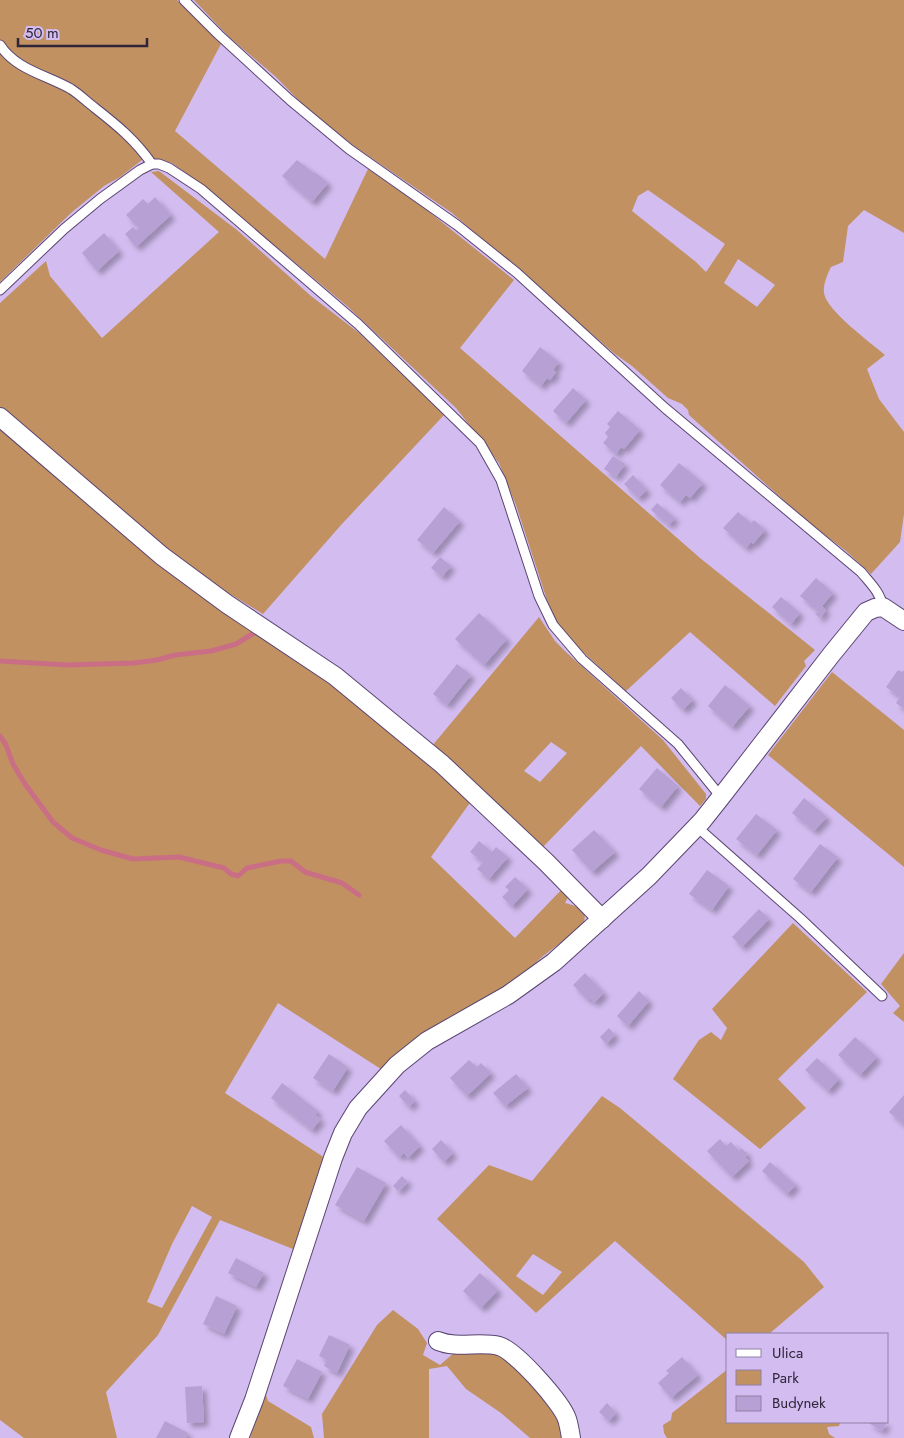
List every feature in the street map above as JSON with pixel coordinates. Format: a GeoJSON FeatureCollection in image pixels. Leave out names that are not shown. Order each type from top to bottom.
{"type":"FeatureCollection","features":[{"type":"Feature","properties":{"kind":"street"},"geometry":{"type":"LineString","coordinates":[[0,417],[162,556],[227,604],[336,676],[442,764],[546,862],[602,919]]}},
{"type":"Feature","properties":{"kind":"street"},"geometry":{"type":"LineString","coordinates":[[239,1438],[254,1400],[333,1158],[343,1133],[358,1108],[397,1065],[427,1041],[508,995],[554,962],[649,876],[721,797],[866,612],[874,608],[883,607],[904,620]]}},
{"type":"Feature","properties":{"kind":"street"},"geometry":{"type":"LineString","coordinates":[[438,1340],[448,1345],[484,1344],[502,1347],[514,1356],[556,1400],[567,1419],[571,1438]]}},
{"type":"Feature","properties":{"kind":"lane"},"geometry":{"type":"LineString","coordinates":[[184,0],[290,100],[349,149],[457,225],[517,274],[665,408],[861,572],[876,590],[883,607]]}},
{"type":"Feature","properties":{"kind":"lane"},"geometry":{"type":"LineString","coordinates":[[0,45],[4,52],[29,70],[71,89],[124,131],[139,146],[152,164]]}},
{"type":"Feature","properties":{"kind":"lane"},"geometry":{"type":"LineString","coordinates":[[0,290],[64,229],[100,199],[140,170],[152,164],[159,164],[169,168],[201,189],[358,324],[480,443],[501,480],[539,596],[553,625],[582,659],[678,744],[721,797]]}},
{"type":"Feature","properties":{"kind":"lane"},"geometry":{"type":"LineString","coordinates":[[696,826],[800,918],[882,996]]}},
{"type":"Feature","properties":{"kind":"green space"},"geometry":{"type":"Polygon","coordinates":[[[0,0],[177,0],[221,44],[175,131],[325,259],[368,169],[423,207],[514,280],[460,348],[700,558],[815,650],[804,661],[806,666],[775,706],[690,632],[626,691],[584,653],[558,626],[547,600],[516,505],[499,463],[456,408],[347,306],[212,193],[172,163],[154,159],[142,160],[120,177],[104,186],[71,213],[0,282],[0,0]]]}},
{"type":"Feature","properties":{"kind":"green space"},"geometry":{"type":"Polygon","coordinates":[[[194,0],[904,0],[904,233],[864,210],[848,226],[843,262],[831,267],[824,290],[827,300],[840,317],[885,355],[867,369],[879,399],[904,432],[904,514],[900,542],[871,574],[846,551],[808,522],[689,415],[688,410],[682,404],[668,398],[632,366],[615,354],[452,213],[354,146],[309,111],[276,77],[229,37],[194,0]],[[648,190],[638,196],[632,211],[706,272],[725,244],[648,190]],[[738,259],[724,283],[757,307],[775,285],[738,259]]]}},
{"type":"Feature","properties":{"kind":"green space"},"geometry":{"type":"Polygon","coordinates":[[[159,171],[237,230],[311,296],[359,333],[444,415],[341,525],[263,614],[205,579],[152,538],[0,408],[0,303],[46,261],[50,276],[102,338],[219,232],[151,172],[159,171]]]}},
{"type":"Feature","properties":{"kind":"green space"},"geometry":{"type":"Polygon","coordinates":[[[0,426],[240,620],[340,690],[472,800],[431,857],[515,938],[565,886],[571,892],[565,903],[579,908],[585,916],[582,927],[530,968],[503,988],[441,1023],[404,1048],[384,1071],[278,1003],[225,1093],[325,1158],[298,1251],[220,1220],[158,1335],[106,1392],[117,1438],[24,1438],[0,1420],[0,426]],[[192,1206],[172,1244],[147,1302],[162,1308],[212,1217],[192,1206]]]}},
{"type":"Feature","properties":{"kind":"green space"},"geometry":{"type":"Polygon","coordinates":[[[539,617],[555,641],[567,653],[663,740],[706,794],[706,799],[700,806],[641,746],[541,849],[461,769],[432,746],[539,617]],[[551,742],[524,771],[540,782],[567,753],[551,742]]]}},
{"type":"Feature","properties":{"kind":"green space"},"geometry":{"type":"Polygon","coordinates":[[[832,672],[904,730],[904,867],[768,755],[832,672]]]}},
{"type":"Feature","properties":{"kind":"green space"},"geometry":{"type":"Polygon","coordinates":[[[793,923],[867,992],[778,1079],[806,1108],[760,1149],[673,1079],[699,1040],[711,1032],[721,1040],[727,1028],[712,1009],[793,923]]]}},
{"type":"Feature","properties":{"kind":"green space"},"geometry":{"type":"Polygon","coordinates":[[[904,953],[904,1022],[893,1013],[900,1006],[881,984],[904,953]]]}},
{"type":"Feature","properties":{"kind":"green space"},"geometry":{"type":"Polygon","coordinates":[[[602,1096],[620,1108],[804,1262],[824,1287],[770,1333],[726,1333],[726,1339],[615,1241],[536,1313],[437,1219],[489,1165],[532,1181],[602,1096]],[[533,1254],[516,1276],[543,1295],[562,1272],[533,1254]]]}},
{"type":"Feature","properties":{"kind":"green space"},"geometry":{"type":"Polygon","coordinates":[[[393,1310],[418,1329],[427,1343],[423,1355],[440,1365],[455,1352],[499,1351],[556,1403],[569,1438],[530,1438],[501,1413],[466,1389],[447,1366],[429,1369],[429,1438],[324,1438],[322,1414],[377,1325],[393,1310]]]}},
{"type":"Feature","properties":{"kind":"green space"},"geometry":{"type":"Polygon","coordinates":[[[726,1371],[726,1423],[840,1423],[839,1426],[827,1427],[829,1434],[835,1438],[667,1438],[663,1425],[671,1420],[672,1413],[726,1371]]]}},
{"type":"Feature","properties":{"kind":"green space"},"geometry":{"type":"Polygon","coordinates":[[[265,1392],[268,1401],[311,1427],[314,1438],[250,1438],[265,1392]]]}},
{"type":"Feature","properties":{"kind":"building"},"geometry":{"type":"Polygon","coordinates":[[[297,160],[328,183],[312,202],[282,176],[297,160]]]}},
{"type":"Feature","properties":{"kind":"building"},"geometry":{"type":"Polygon","coordinates":[[[155,197],[171,215],[136,247],[125,234],[133,227],[136,230],[139,228],[126,215],[143,199],[148,204],[155,197]]]}},
{"type":"Feature","properties":{"kind":"building"},"geometry":{"type":"Polygon","coordinates":[[[104,233],[119,251],[97,271],[82,253],[104,233]]]}},
{"type":"Feature","properties":{"kind":"building"},"geometry":{"type":"Polygon","coordinates":[[[540,347],[559,362],[553,370],[556,372],[550,380],[547,378],[541,386],[522,371],[540,347]]]}},
{"type":"Feature","properties":{"kind":"building"},"geometry":{"type":"Polygon","coordinates":[[[573,388],[586,400],[566,423],[553,411],[573,388]]]}},
{"type":"Feature","properties":{"kind":"building"},"geometry":{"type":"Polygon","coordinates":[[[618,411],[640,430],[624,449],[621,447],[616,454],[603,443],[608,437],[605,433],[610,427],[607,424],[618,411]]]}},
{"type":"Feature","properties":{"kind":"building"},"geometry":{"type":"Polygon","coordinates":[[[613,456],[625,464],[616,477],[604,469],[613,456]]]}},
{"type":"Feature","properties":{"kind":"building"},"geometry":{"type":"Polygon","coordinates":[[[679,463],[703,483],[690,498],[686,495],[680,502],[660,485],[679,463]]]}},
{"type":"Feature","properties":{"kind":"building"},"geometry":{"type":"Polygon","coordinates":[[[633,475],[647,490],[638,498],[624,484],[633,475]]]}},
{"type":"Feature","properties":{"kind":"building"},"geometry":{"type":"Polygon","coordinates":[[[657,503],[675,518],[669,525],[651,510],[657,503]]]}},
{"type":"Feature","properties":{"kind":"building"},"geometry":{"type":"Polygon","coordinates":[[[444,507],[460,521],[433,553],[417,540],[444,507]]]}},
{"type":"Feature","properties":{"kind":"building"},"geometry":{"type":"Polygon","coordinates":[[[738,512],[751,523],[754,520],[765,530],[753,544],[751,542],[746,548],[723,528],[738,512]]]}},
{"type":"Feature","properties":{"kind":"building"},"geometry":{"type":"Polygon","coordinates":[[[440,557],[451,566],[442,577],[431,568],[440,557]]]}},
{"type":"Feature","properties":{"kind":"building"},"geometry":{"type":"Polygon","coordinates":[[[816,578],[833,593],[822,606],[826,610],[820,618],[815,614],[818,611],[800,596],[816,578]]]}},
{"type":"Feature","properties":{"kind":"building"},"geometry":{"type":"Polygon","coordinates":[[[781,597],[800,613],[791,624],[772,607],[781,597]]]}},
{"type":"Feature","properties":{"kind":"building"},"geometry":{"type":"Polygon","coordinates":[[[479,613],[507,639],[484,665],[455,639],[479,613]]]}},
{"type":"Feature","properties":{"kind":"building"},"geometry":{"type":"Polygon","coordinates":[[[457,664],[471,675],[447,705],[433,694],[457,664]]]}},
{"type":"Feature","properties":{"kind":"building"},"geometry":{"type":"Polygon","coordinates":[[[898,670],[902,672],[904,670],[904,709],[896,703],[900,697],[886,687],[898,670]]]}},
{"type":"Feature","properties":{"kind":"building"},"geometry":{"type":"Polygon","coordinates":[[[725,685],[750,706],[732,727],[708,706],[725,685]]]}},
{"type":"Feature","properties":{"kind":"building"},"geometry":{"type":"Polygon","coordinates":[[[681,688],[693,700],[683,710],[671,698],[681,688]]]}},
{"type":"Feature","properties":{"kind":"building"},"geometry":{"type":"Polygon","coordinates":[[[657,768],[678,786],[661,807],[639,789],[657,768]]]}},
{"type":"Feature","properties":{"kind":"building"},"geometry":{"type":"Polygon","coordinates":[[[804,798],[827,817],[814,831],[792,813],[804,798]]]}},
{"type":"Feature","properties":{"kind":"building"},"geometry":{"type":"Polygon","coordinates":[[[756,814],[777,830],[757,855],[736,839],[756,814]]]}},
{"type":"Feature","properties":{"kind":"building"},"geometry":{"type":"Polygon","coordinates":[[[594,830],[615,852],[592,872],[572,850],[594,830]]]}},
{"type":"Feature","properties":{"kind":"building"},"geometry":{"type":"Polygon","coordinates":[[[479,841],[492,852],[496,847],[508,857],[489,879],[477,869],[483,862],[470,852],[479,841]]]}},
{"type":"Feature","properties":{"kind":"building"},"geometry":{"type":"Polygon","coordinates":[[[820,844],[838,857],[811,892],[793,879],[820,844]]]}},
{"type":"Feature","properties":{"kind":"building"},"geometry":{"type":"Polygon","coordinates":[[[707,870],[729,886],[712,910],[689,894],[707,870]]]}},
{"type":"Feature","properties":{"kind":"building"},"geometry":{"type":"Polygon","coordinates":[[[515,877],[528,889],[512,906],[502,897],[509,890],[505,887],[515,877]]]}},
{"type":"Feature","properties":{"kind":"building"},"geometry":{"type":"Polygon","coordinates":[[[759,909],[769,919],[742,947],[732,937],[759,909]]]}},
{"type":"Feature","properties":{"kind":"building"},"geometry":{"type":"Polygon","coordinates":[[[585,973],[604,993],[594,1003],[590,998],[588,1000],[573,985],[585,973]]]}},
{"type":"Feature","properties":{"kind":"building"},"geometry":{"type":"Polygon","coordinates":[[[639,991],[649,1001],[628,1026],[617,1016],[639,991]]]}},
{"type":"Feature","properties":{"kind":"building"},"geometry":{"type":"Polygon","coordinates":[[[609,1028],[615,1035],[606,1044],[600,1037],[609,1028]]]}},
{"type":"Feature","properties":{"kind":"building"},"geometry":{"type":"Polygon","coordinates":[[[855,1037],[877,1057],[860,1075],[838,1055],[855,1037]]]}},
{"type":"Feature","properties":{"kind":"building"},"geometry":{"type":"Polygon","coordinates":[[[329,1054],[348,1067],[333,1091],[313,1078],[329,1054]]]}},
{"type":"Feature","properties":{"kind":"building"},"geometry":{"type":"Polygon","coordinates":[[[817,1058],[839,1079],[828,1091],[805,1070],[817,1058]]]}},
{"type":"Feature","properties":{"kind":"building"},"geometry":{"type":"Polygon","coordinates":[[[469,1060],[477,1067],[481,1063],[491,1073],[467,1096],[450,1078],[469,1060]]]}},
{"type":"Feature","properties":{"kind":"building"},"geometry":{"type":"Polygon","coordinates":[[[516,1074],[528,1088],[505,1106],[493,1093],[516,1074]]]}},
{"type":"Feature","properties":{"kind":"building"},"geometry":{"type":"Polygon","coordinates":[[[282,1083],[318,1111],[315,1115],[321,1119],[312,1130],[271,1098],[282,1083]]]}},
{"type":"Feature","properties":{"kind":"building"},"geometry":{"type":"Polygon","coordinates":[[[405,1090],[415,1101],[409,1107],[399,1096],[405,1090]]]}},
{"type":"Feature","properties":{"kind":"building"},"geometry":{"type":"Polygon","coordinates":[[[904,1095],[904,1125],[889,1112],[904,1095]]]}},
{"type":"Feature","properties":{"kind":"building"},"geometry":{"type":"Polygon","coordinates":[[[401,1125],[420,1146],[408,1158],[404,1153],[399,1157],[384,1141],[401,1125]]]}},
{"type":"Feature","properties":{"kind":"building"},"geometry":{"type":"Polygon","coordinates":[[[720,1139],[726,1146],[731,1142],[739,1151],[741,1148],[748,1154],[745,1157],[749,1161],[732,1177],[707,1151],[720,1139]]]}},
{"type":"Feature","properties":{"kind":"building"},"geometry":{"type":"Polygon","coordinates":[[[441,1140],[453,1153],[444,1162],[432,1149],[441,1140]]]}},
{"type":"Feature","properties":{"kind":"building"},"geometry":{"type":"Polygon","coordinates":[[[770,1162],[796,1185],[787,1194],[762,1171],[770,1162]]]}},
{"type":"Feature","properties":{"kind":"building"},"geometry":{"type":"Polygon","coordinates":[[[357,1167],[386,1183],[364,1221],[335,1205],[357,1167]]]}},
{"type":"Feature","properties":{"kind":"building"},"geometry":{"type":"Polygon","coordinates":[[[402,1176],[408,1182],[398,1191],[393,1186],[402,1176]]]}},
{"type":"Feature","properties":{"kind":"building"},"geometry":{"type":"Polygon","coordinates":[[[236,1258],[264,1273],[256,1287],[228,1273],[236,1258]]]}},
{"type":"Feature","properties":{"kind":"building"},"geometry":{"type":"Polygon","coordinates":[[[480,1273],[498,1290],[481,1308],[463,1291],[480,1273]]]}},
{"type":"Feature","properties":{"kind":"building"},"geometry":{"type":"Polygon","coordinates":[[[216,1296],[237,1306],[224,1334],[203,1324],[216,1296]]]}},
{"type":"Feature","properties":{"kind":"building"},"geometry":{"type":"Polygon","coordinates":[[[329,1335],[350,1345],[337,1373],[324,1366],[327,1360],[319,1356],[329,1335]]]}},
{"type":"Feature","properties":{"kind":"building"},"geometry":{"type":"Polygon","coordinates":[[[682,1357],[698,1375],[671,1398],[658,1383],[669,1373],[666,1371],[682,1357]]]}},
{"type":"Feature","properties":{"kind":"building"},"geometry":{"type":"Polygon","coordinates":[[[297,1359],[322,1372],[308,1399],[283,1386],[297,1359]]]}},
{"type":"Feature","properties":{"kind":"building"},"geometry":{"type":"Polygon","coordinates":[[[202,1386],[204,1422],[187,1423],[185,1387],[202,1386]]]}},
{"type":"Feature","properties":{"kind":"building"},"geometry":{"type":"Polygon","coordinates":[[[607,1403],[616,1413],[609,1421],[599,1412],[607,1403]]]}},
{"type":"Feature","properties":{"kind":"building"},"geometry":{"type":"Polygon","coordinates":[[[165,1421],[188,1433],[186,1438],[156,1438],[165,1421]]]}},
{"type":"Feature","properties":{"kind":"building"},"geometry":{"type":"Polygon","coordinates":[[[869,1423],[886,1423],[882,1431],[869,1423]]]}},
{"type":"Feature","properties":{"kind":"waterway"},"geometry":{"type":"LineString","coordinates":[[0,661],[67,665],[134,663],[175,655],[211,651],[236,644],[254,633]]}},
{"type":"Feature","properties":{"kind":"waterway"},"geometry":{"type":"LineString","coordinates":[[0,736],[25,784],[53,822],[72,838],[101,850],[133,859],[179,857],[224,868],[231,874],[238,876],[247,868],[281,861],[291,861],[305,872],[342,883],[359,895]]}}]}
